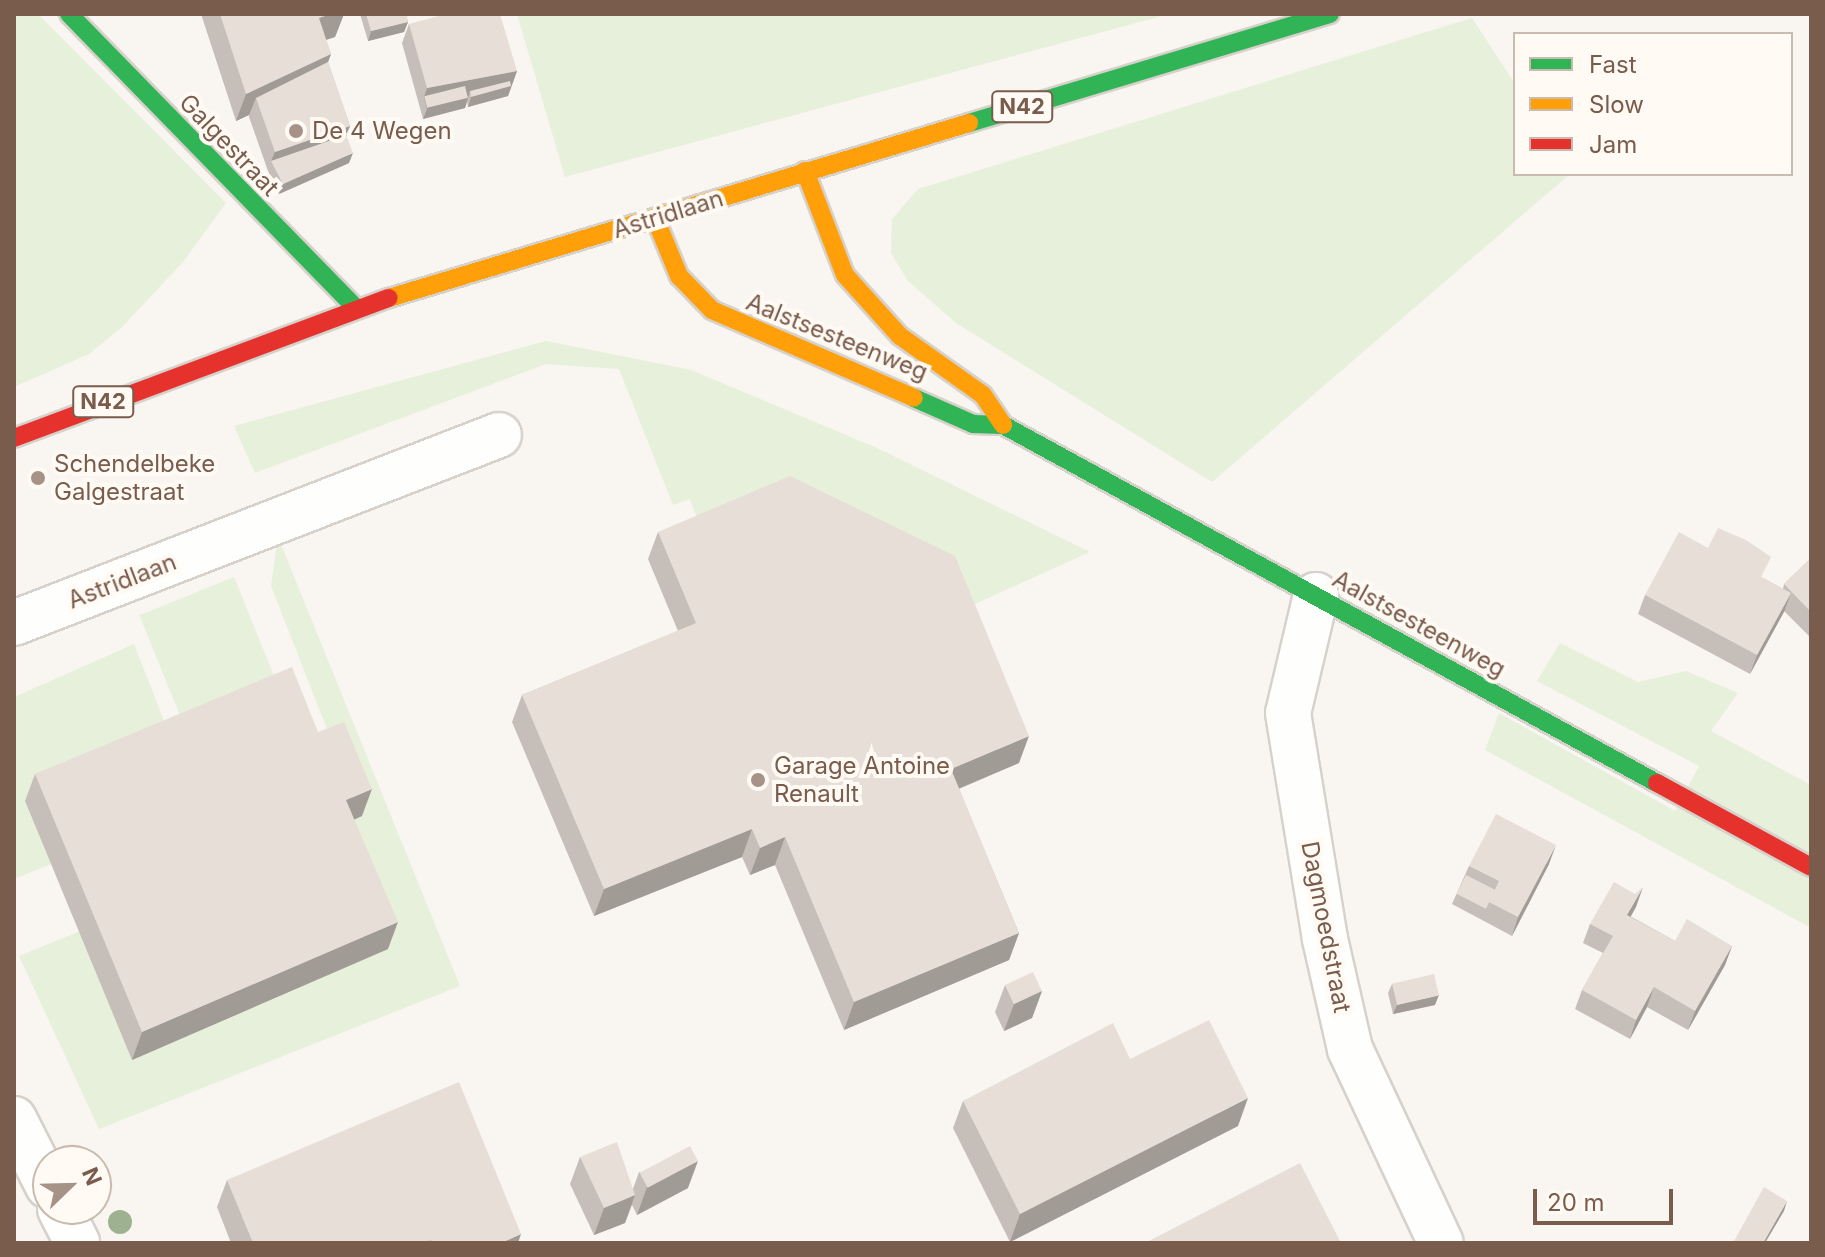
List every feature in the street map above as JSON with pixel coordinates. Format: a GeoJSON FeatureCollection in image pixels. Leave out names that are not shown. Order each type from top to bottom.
{"type":"FeatureCollection","features":[{"type":"Feature","properties":{"kind":"main road","name":"Galgestraat"},"geometry":{"type":"LineString","coordinates":[[69,14],[356,308]]}},
{"type":"Feature","properties":{"kind":"main road","name":"Astridlaan"},"geometry":{"type":"LineString","coordinates":[[14,438],[356,308],[805,171],[1238,46],[1330,14]]}},
{"type":"Feature","properties":{"kind":"main road","name":"Aalstsesteenweg"},"geometry":{"type":"LineString","coordinates":[[805,171],[845,275],[900,336],[983,395],[1003,425]]}},
{"type":"Feature","properties":{"kind":"main road","name":"Aalstsesteenweg"},"geometry":{"type":"LineString","coordinates":[[655,218],[679,276],[712,310],[973,424],[1003,425],[1811,867]]}},
{"type":"Feature","properties":{"kind":"street","name":"Astridlaan"},"geometry":{"type":"LineString","coordinates":[[14,623],[499,435]]}},
{"type":"Feature","properties":{"kind":"street","name":"Dagmoedstraat"},"geometry":{"type":"LineString","coordinates":[[1316,595],[1288,713],[1325,939],[1350,1049],[1441,1243]]}},
{"type":"Feature","properties":{"kind":"street"},"geometry":{"type":"LineString","coordinates":[[14,1119],[32,1154]]}},
{"type":"Feature","properties":{"kind":"street"},"geometry":{"type":"LineString","coordinates":[[68,1225],[77,1243]]}},
{"type":"Feature","properties":{"kind":"green space"},"geometry":{"type":"Polygon","coordinates":[[[14,14],[38,14],[226,203],[183,262],[122,327],[89,354],[14,387],[14,14]]]}},
{"type":"Feature","properties":{"kind":"green space"},"geometry":{"type":"Polygon","coordinates":[[[517,14],[1162,14],[1162,16],[565,177],[517,14]]]}},
{"type":"Feature","properties":{"kind":"green space"},"geometry":{"type":"Polygon","coordinates":[[[1472,18],[1513,81],[1513,176],[1568,176],[1212,482],[956,323],[908,281],[891,253],[892,219],[918,189],[1472,18]]]}},
{"type":"Feature","properties":{"kind":"green space"},"geometry":{"type":"Polygon","coordinates":[[[546,341],[691,370],[877,448],[1090,552],[964,609],[700,527],[690,499],[673,505],[619,369],[546,364],[255,473],[234,426],[546,341]]]}},
{"type":"Feature","properties":{"kind":"green space"},"geometry":{"type":"Polygon","coordinates":[[[278,537],[460,986],[99,1129],[19,956],[361,816],[271,586],[278,537]]]}},
{"type":"Feature","properties":{"kind":"green space"},"geometry":{"type":"Polygon","coordinates":[[[234,577],[277,685],[183,723],[139,615],[234,577]]]}},
{"type":"Feature","properties":{"kind":"green space"},"geometry":{"type":"Polygon","coordinates":[[[1560,643],[1638,682],[1686,671],[1738,693],[1711,731],[1811,785],[1811,928],[1485,750],[1499,713],[1675,811],[1699,766],[1537,681],[1560,643]]]}},
{"type":"Feature","properties":{"kind":"green space"},"geometry":{"type":"Polygon","coordinates":[[[134,644],[168,731],[25,801],[51,864],[14,879],[14,697],[134,644]]]}},
{"type":"Feature","properties":{"kind":"building"},"geometry":{"type":"Polygon","coordinates":[[[220,14],[331,14],[319,18],[331,54],[246,94],[220,14]]]}},
{"type":"Feature","properties":{"kind":"building"},"geometry":{"type":"Polygon","coordinates":[[[366,14],[406,14],[408,22],[371,31],[366,14]]]}},
{"type":"Feature","properties":{"kind":"building"},"geometry":{"type":"Polygon","coordinates":[[[446,14],[500,14],[517,71],[427,88],[409,24],[446,14]]]}},
{"type":"Feature","properties":{"kind":"building","name":"De 4 Wegen"},"geometry":{"type":"Polygon","coordinates":[[[328,62],[350,126],[275,152],[256,98],[328,62]]]}},
{"type":"Feature","properties":{"kind":"building"},"geometry":{"type":"Polygon","coordinates":[[[510,81],[511,86],[471,97],[470,91],[510,81]]]}},
{"type":"Feature","properties":{"kind":"building"},"geometry":{"type":"Polygon","coordinates":[[[465,86],[468,98],[427,108],[424,96],[465,86]]]}},
{"type":"Feature","properties":{"kind":"building"},"geometry":{"type":"Polygon","coordinates":[[[346,135],[353,153],[283,184],[271,161],[346,135]]]}},
{"type":"Feature","properties":{"kind":"building","name":"Garage Antoine Renault"},"geometry":{"type":"Polygon","coordinates":[[[790,476],[955,556],[1029,736],[951,769],[1019,933],[854,1002],[785,837],[760,848],[752,829],[604,889],[522,695],[696,623],[658,532],[790,476]]]}},
{"type":"Feature","properties":{"kind":"building"},"geometry":{"type":"Polygon","coordinates":[[[1718,528],[1746,540],[1771,557],[1761,577],[1791,593],[1757,655],[1645,595],[1679,532],[1708,548],[1718,528]]]}},
{"type":"Feature","properties":{"kind":"building"},"geometry":{"type":"Polygon","coordinates":[[[1811,558],[1811,612],[1784,584],[1811,558]]]}},
{"type":"Feature","properties":{"kind":"building"},"geometry":{"type":"Polygon","coordinates":[[[292,667],[318,732],[344,722],[372,789],[346,800],[398,922],[142,1032],[35,774],[292,667]]]}},
{"type":"Feature","properties":{"kind":"building"},"geometry":{"type":"Polygon","coordinates":[[[1496,814],[1556,845],[1518,917],[1489,902],[1499,881],[1469,866],[1496,814]]]}},
{"type":"Feature","properties":{"kind":"building"},"geometry":{"type":"Polygon","coordinates":[[[1466,875],[1495,890],[1486,909],[1456,894],[1466,875]]]}},
{"type":"Feature","properties":{"kind":"building"},"geometry":{"type":"Polygon","coordinates":[[[1614,882],[1635,894],[1643,887],[1627,915],[1675,941],[1687,919],[1732,946],[1695,1011],[1654,987],[1636,1020],[1582,990],[1613,936],[1590,924],[1614,882]]]}},
{"type":"Feature","properties":{"kind":"building"},"geometry":{"type":"Polygon","coordinates":[[[1033,972],[1042,991],[1014,1004],[1005,985],[1033,972]]]}},
{"type":"Feature","properties":{"kind":"building"},"geometry":{"type":"Polygon","coordinates":[[[1434,974],[1439,995],[1397,1005],[1392,984],[1434,974]]]}},
{"type":"Feature","properties":{"kind":"building"},"geometry":{"type":"Polygon","coordinates":[[[1209,1020],[1248,1098],[1020,1214],[963,1101],[1113,1023],[1130,1059],[1209,1020]]]}},
{"type":"Feature","properties":{"kind":"building"},"geometry":{"type":"Polygon","coordinates":[[[459,1082],[521,1234],[501,1243],[432,1243],[431,1240],[423,1243],[253,1243],[227,1180],[459,1082]]]}},
{"type":"Feature","properties":{"kind":"building"},"geometry":{"type":"Polygon","coordinates":[[[617,1142],[635,1195],[604,1208],[580,1157],[617,1142]]]}},
{"type":"Feature","properties":{"kind":"building"},"geometry":{"type":"Polygon","coordinates":[[[690,1146],[698,1161],[648,1188],[640,1173],[690,1146]]]}},
{"type":"Feature","properties":{"kind":"building"},"geometry":{"type":"Polygon","coordinates":[[[1300,1163],[1341,1243],[1145,1243],[1300,1163]]]}},
{"type":"Feature","properties":{"kind":"building"},"geometry":{"type":"Polygon","coordinates":[[[1764,1187],[1787,1201],[1763,1243],[1733,1243],[1764,1187]]]}},
{"type":"Feature","properties":{"kind":"traffic: fast"},"geometry":{"type":"LineString","coordinates":[[69,14],[356,308]]}},
{"type":"Feature","properties":{"kind":"traffic: fast"},"geometry":{"type":"LineString","coordinates":[[969,123],[1330,14]]}},
{"type":"Feature","properties":{"kind":"traffic: fast"},"geometry":{"type":"LineString","coordinates":[[914,398],[973,424],[1003,425],[1657,783]]}},
{"type":"Feature","properties":{"kind":"traffic: slow"},"geometry":{"type":"LineString","coordinates":[[389,298],[969,123]]}},
{"type":"Feature","properties":{"kind":"traffic: slow"},"geometry":{"type":"LineString","coordinates":[[805,171],[845,275],[900,336],[983,395],[1003,425]]}},
{"type":"Feature","properties":{"kind":"traffic: slow"},"geometry":{"type":"LineString","coordinates":[[655,218],[679,276],[712,310],[914,398]]}},
{"type":"Feature","properties":{"kind":"traffic: jam"},"geometry":{"type":"LineString","coordinates":[[14,438],[389,298]]}},
{"type":"Feature","properties":{"kind":"traffic: jam"},"geometry":{"type":"LineString","coordinates":[[1657,783],[1811,867]]}},
{"type":"Feature","properties":{"kind":"place","name":"De 4 Wegen"},"geometry":{"type":"Point","coordinates":[296,131]}},
{"type":"Feature","properties":{"kind":"place","name":"Schendelbeke Galgestraat"},"geometry":{"type":"Point","coordinates":[38,478]}},
{"type":"Feature","properties":{"kind":"place","name":"Garage Antoine Renault"},"geometry":{"type":"Point","coordinates":[758,780]}}]}
